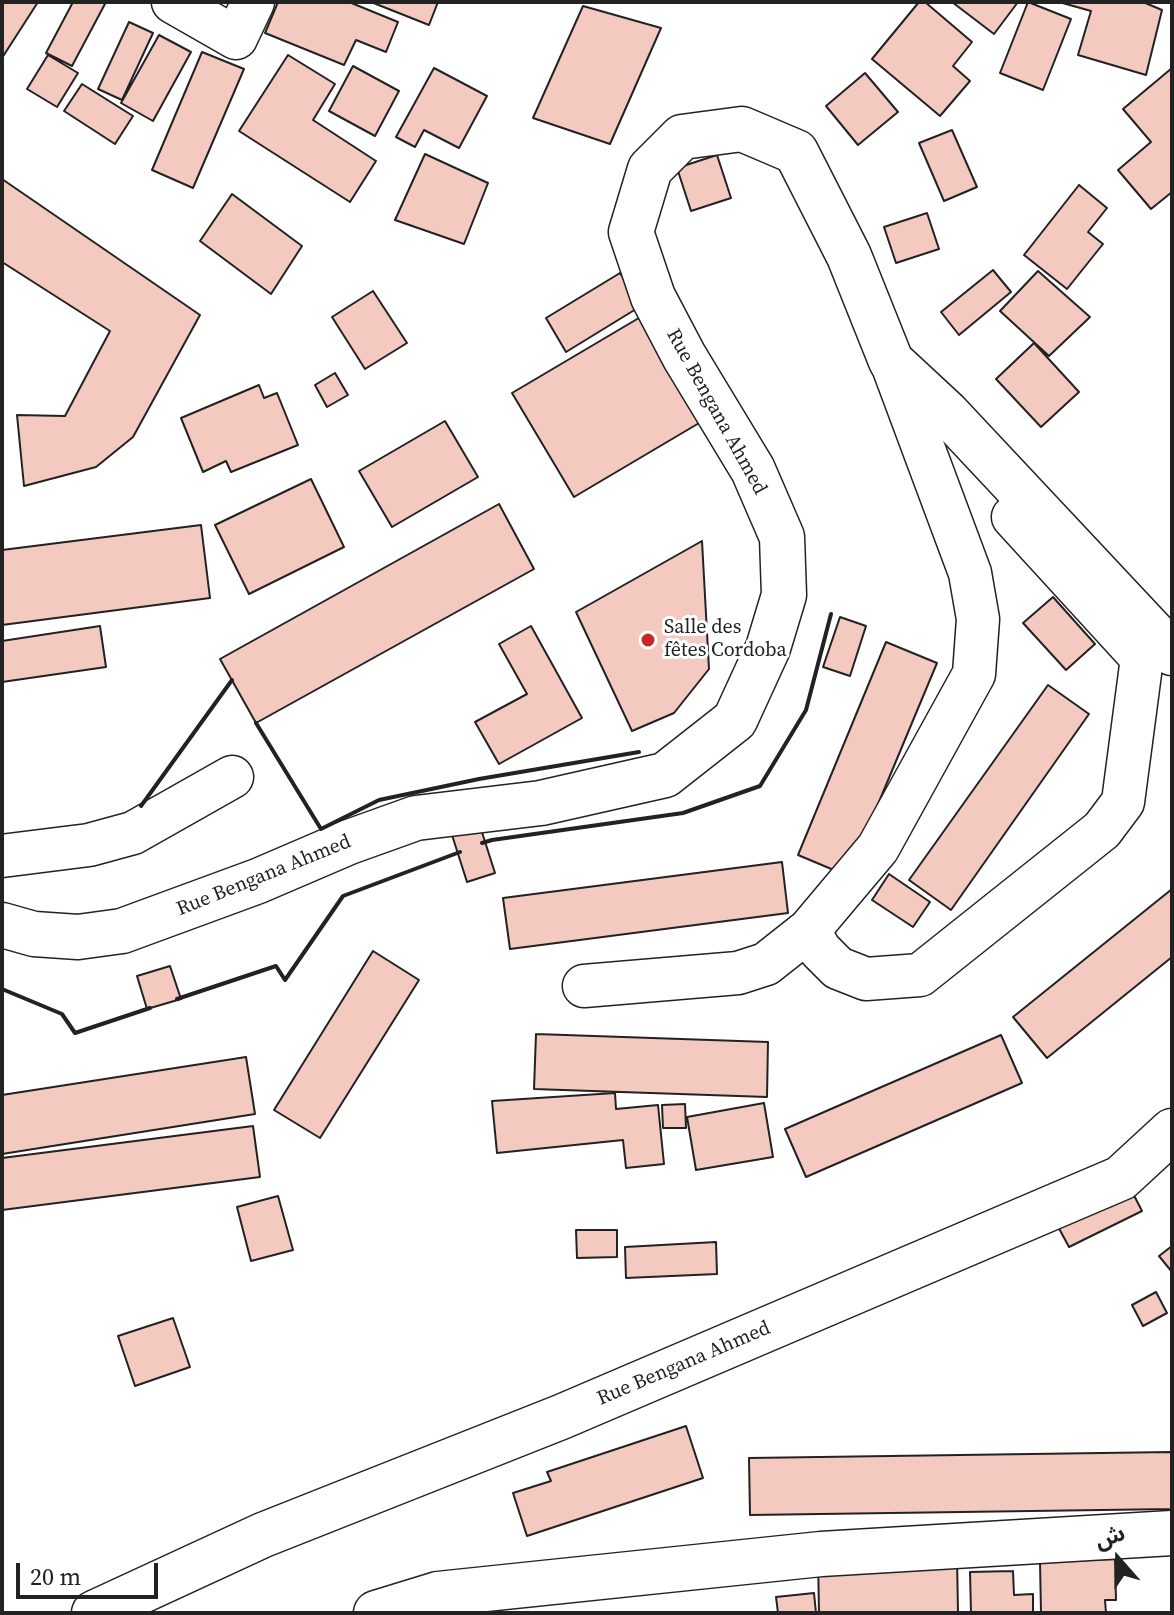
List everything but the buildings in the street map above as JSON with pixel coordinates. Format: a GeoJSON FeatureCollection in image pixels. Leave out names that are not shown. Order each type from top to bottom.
{"type":"FeatureCollection","features":[{"type":"Feature","properties":{"kind":"street"},"geometry":{"type":"LineString","coordinates":[[173,2],[236,38],[253,2]]}},
{"type":"Feature","properties":{"kind":"street","name":"Rue Bengana Ahmed"},"geometry":{"type":"LineString","coordinates":[[2,925],[34,934],[78,937],[122,931],[416,818],[541,803],[665,775],[735,720],[768,648],[784,595],[782,537],[753,470],[684,356],[653,297],[631,232],[650,169],[682,137],[742,129],[796,152],[849,256],[891,361],[947,413],[1172,653]]}},
{"type":"Feature","properties":{"kind":"street"},"geometry":{"type":"LineString","coordinates":[[584,986],[738,973],[766,964],[809,930],[878,848],[974,674],[978,619],[970,573],[891,361]]}},
{"type":"Feature","properties":{"kind":"street"},"geometry":{"type":"LineString","coordinates":[[809,930],[820,950],[838,968],[866,979],[920,975],[1102,830],[1123,802],[1142,658],[1013,517]]}},
{"type":"Feature","properties":{"kind":"street"},"geometry":{"type":"LineString","coordinates":[[2,856],[89,845],[133,833],[232,777]]}},
{"type":"Feature","properties":{"kind":"street","name":"Rue Bengana Ahmed"},"geometry":{"type":"LineString","coordinates":[[94,1613],[263,1535],[561,1417],[1121,1178],[1172,1131]]}},
{"type":"Feature","properties":{"kind":"street"},"geometry":{"type":"LineString","coordinates":[[376,1613],[438,1594],[821,1554],[1172,1533]]}},
{"type":"Feature","properties":{"kind":"wall"},"geometry":{"type":"LineString","coordinates":[[482,843],[683,813],[760,786],[806,710],[831,614]]}},
{"type":"Feature","properties":{"kind":"wall"},"geometry":{"type":"LineString","coordinates":[[141,806],[232,680]]}},
{"type":"Feature","properties":{"kind":"wall"},"geometry":{"type":"LineString","coordinates":[[256,723],[321,829],[379,800],[479,779],[639,752]]}},
{"type":"Feature","properties":{"kind":"wall"},"geometry":{"type":"LineString","coordinates":[[177,999],[276,966],[285,980],[343,896],[460,852]]}},
{"type":"Feature","properties":{"kind":"wall"},"geometry":{"type":"LineString","coordinates":[[2,989],[62,1014],[75,1033],[150,1008]]}},
{"type":"Feature","properties":{"kind":"place","name":"Salle des fêtes Cordoba"},"geometry":{"type":"Point","coordinates":[648,640]}}]}
